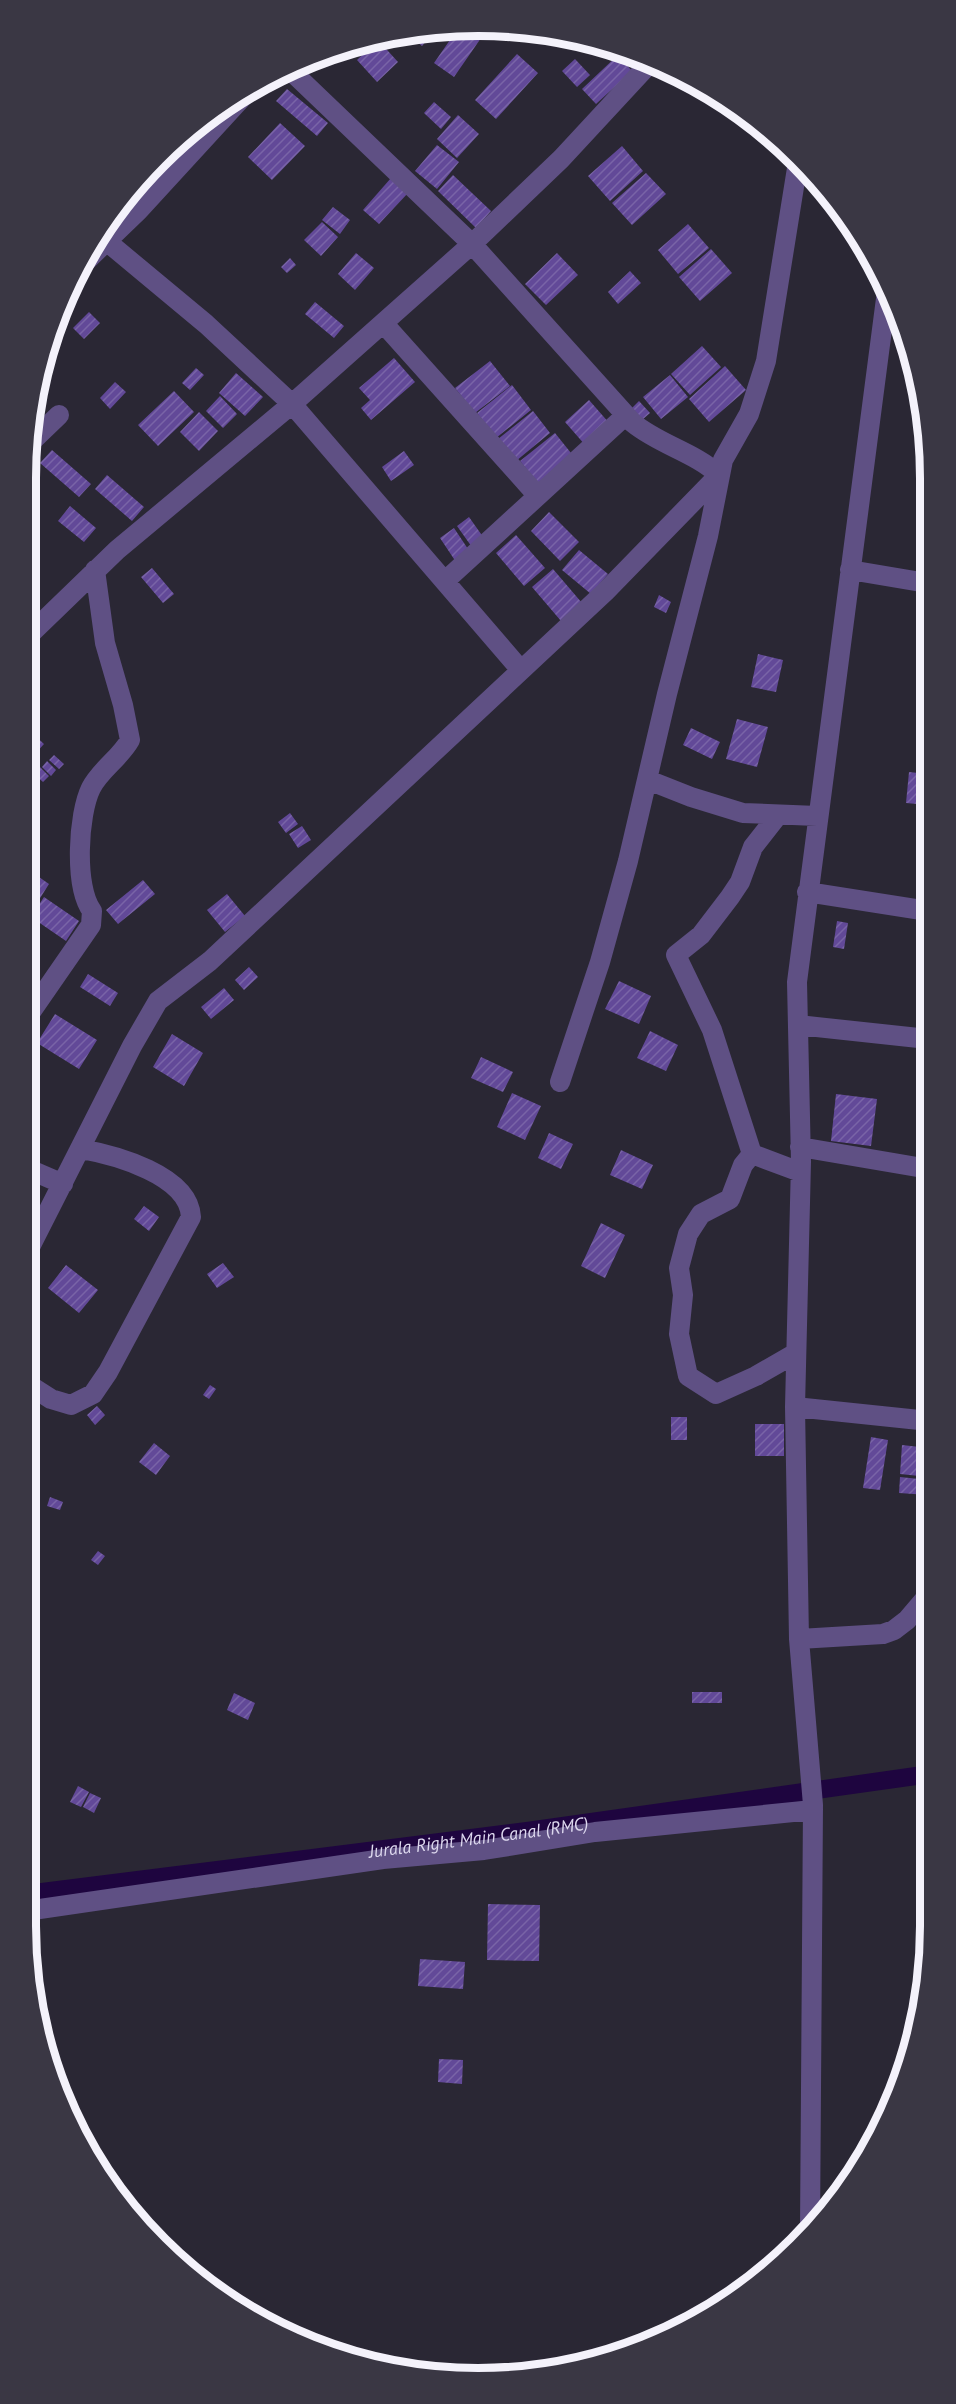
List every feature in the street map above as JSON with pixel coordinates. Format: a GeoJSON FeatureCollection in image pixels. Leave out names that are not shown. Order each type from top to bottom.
{"type":"FeatureCollection","features":[{"type":"Feature","properties":{"kind":"street"},"geometry":{"type":"LineString","coordinates":[[36,628],[95,570],[292,404],[472,244],[561,159],[645,69]]}},
{"type":"Feature","properties":{"kind":"street"},"geometry":{"type":"LineString","coordinates":[[296,76],[472,244],[625,416],[646,433],[703,461],[719,475]]}},
{"type":"Feature","properties":{"kind":"street"},"geometry":{"type":"LineString","coordinates":[[120,219],[165,167],[202,133]]}},
{"type":"Feature","properties":{"kind":"street"},"geometry":{"type":"LineString","coordinates":[[560,1082],[600,962],[648,780],[667,693],[708,536],[719,475],[726,454],[749,414],[766,361],[796,171]]}},
{"type":"Feature","properties":{"kind":"street"},"geometry":{"type":"LineString","coordinates":[[105,240],[206,324],[292,404],[520,669]]}},
{"type":"Feature","properties":{"kind":"street"},"geometry":{"type":"LineString","coordinates":[[810,2217],[813,1807],[799,1639],[795,1407],[800,1172],[798,958],[885,307]]}},
{"type":"Feature","properties":{"kind":"street"},"geometry":{"type":"LineString","coordinates":[[384,324],[537,495]]}},
{"type":"Feature","properties":{"kind":"street"},"geometry":{"type":"LineString","coordinates":[[38,435],[59,415]]}},
{"type":"Feature","properties":{"kind":"street"},"geometry":{"type":"LineString","coordinates":[[445,581],[625,416]]}},
{"type":"Feature","properties":{"kind":"street"},"geometry":{"type":"LineString","coordinates":[[36,1236],[132,1046],[160,998],[171,993],[210,961],[623,575],[719,475]]}},
{"type":"Feature","properties":{"kind":"street"},"geometry":{"type":"LineString","coordinates":[[36,1005],[91,925],[92,911],[85,901],[79,860],[88,796],[94,783],[130,740],[123,705],[105,643],[95,570]]}},
{"type":"Feature","properties":{"kind":"street"},"geometry":{"type":"LineString","coordinates":[[850,570],[920,582]]}},
{"type":"Feature","properties":{"kind":"street"},"geometry":{"type":"LineString","coordinates":[[648,780],[743,813],[817,816]]}},
{"type":"Feature","properties":{"kind":"street"},"geometry":{"type":"LineString","coordinates":[[752,1154],[712,1030],[676,955],[701,934],[730,897],[740,882],[753,847],[778,815]]}},
{"type":"Feature","properties":{"kind":"street"},"geometry":{"type":"LineString","coordinates":[[807,892],[920,910]]}},
{"type":"Feature","properties":{"kind":"street"},"geometry":{"type":"LineString","coordinates":[[798,1025],[920,1038]]}},
{"type":"Feature","properties":{"kind":"street"},"geometry":{"type":"LineString","coordinates":[[800,1147],[920,1168]]}},
{"type":"Feature","properties":{"kind":"street"},"geometry":{"type":"LineString","coordinates":[[36,1389],[51,1399],[71,1405],[93,1394],[108,1372],[191,1217],[190,1204],[186,1197],[151,1172],[118,1156],[81,1149]]}},
{"type":"Feature","properties":{"kind":"street"},"geometry":{"type":"LineString","coordinates":[[752,1154],[800,1172]]}},
{"type":"Feature","properties":{"kind":"street"},"geometry":{"type":"LineString","coordinates":[[752,1154],[743,1165],[730,1199],[701,1214],[688,1234],[679,1268],[683,1295],[679,1334],[684,1358],[688,1376],[716,1394],[741,1384],[796,1353]]}},
{"type":"Feature","properties":{"kind":"street"},"geometry":{"type":"LineString","coordinates":[[36,1172],[63,1184]]}},
{"type":"Feature","properties":{"kind":"street"},"geometry":{"type":"LineString","coordinates":[[795,1407],[920,1420]]}},
{"type":"Feature","properties":{"kind":"street"},"geometry":{"type":"LineString","coordinates":[[799,1639],[884,1634],[907,1620],[920,1605]]}},
{"type":"Feature","properties":{"kind":"street"},"geometry":{"type":"LineString","coordinates":[[36,1910],[383,1859],[484,1850],[595,1832],[813,1807]]}},
{"type":"Feature","properties":{"kind":"building"},"geometry":{"type":"Polygon","coordinates":[[[482,36],[454,77],[434,63],[452,37],[482,36]]]}},
{"type":"Feature","properties":{"kind":"building"},"geometry":{"type":"Polygon","coordinates":[[[428,39],[422,46],[416,41],[428,39]]]}},
{"type":"Feature","properties":{"kind":"building"},"geometry":{"type":"Polygon","coordinates":[[[384,46],[398,62],[377,82],[357,60],[367,50],[384,46]]]}},
{"type":"Feature","properties":{"kind":"building"},"geometry":{"type":"Polygon","coordinates":[[[517,54],[538,73],[496,119],[475,100],[517,54]]]}},
{"type":"Feature","properties":{"kind":"building"},"geometry":{"type":"Polygon","coordinates":[[[615,58],[622,60],[632,71],[596,104],[582,89],[615,58]]]}},
{"type":"Feature","properties":{"kind":"building"},"geometry":{"type":"Polygon","coordinates":[[[575,59],[590,75],[577,87],[562,71],[575,59]]]}},
{"type":"Feature","properties":{"kind":"building"},"geometry":{"type":"Polygon","coordinates":[[[287,89],[328,123],[317,136],[276,101],[287,89]]]}},
{"type":"Feature","properties":{"kind":"building"},"geometry":{"type":"Polygon","coordinates":[[[434,102],[451,117],[441,129],[424,113],[434,102]]]}},
{"type":"Feature","properties":{"kind":"building"},"geometry":{"type":"Polygon","coordinates":[[[458,115],[479,134],[457,158],[437,139],[458,115]]]}},
{"type":"Feature","properties":{"kind":"building"},"geometry":{"type":"Polygon","coordinates":[[[280,123],[305,146],[272,180],[248,157],[280,123]]]}},
{"type":"Feature","properties":{"kind":"building"},"geometry":{"type":"Polygon","coordinates":[[[437,145],[459,162],[437,189],[415,171],[437,145]]]}},
{"type":"Feature","properties":{"kind":"building"},"geometry":{"type":"Polygon","coordinates":[[[622,146],[643,171],[610,201],[588,176],[622,146]]]}},
{"type":"Feature","properties":{"kind":"building"},"geometry":{"type":"Polygon","coordinates":[[[646,173],[666,194],[632,225],[612,203],[646,173]]]}},
{"type":"Feature","properties":{"kind":"building"},"geometry":{"type":"Polygon","coordinates":[[[453,175],[491,211],[476,228],[438,191],[453,175]]]}},
{"type":"Feature","properties":{"kind":"building"},"geometry":{"type":"Polygon","coordinates":[[[391,178],[408,193],[379,224],[363,210],[391,178]]]}},
{"type":"Feature","properties":{"kind":"building"},"geometry":{"type":"Polygon","coordinates":[[[333,207],[350,220],[340,234],[322,220],[333,207]]]}},
{"type":"Feature","properties":{"kind":"building"},"geometry":{"type":"Polygon","coordinates":[[[322,222],[338,237],[321,256],[304,240],[322,222]]]}},
{"type":"Feature","properties":{"kind":"building"},"geometry":{"type":"Polygon","coordinates":[[[688,224],[709,248],[678,274],[658,250],[688,224]]]}},
{"type":"Feature","properties":{"kind":"building"},"geometry":{"type":"Polygon","coordinates":[[[711,249],[732,273],[700,301],[679,277],[711,249]]]}},
{"type":"Feature","properties":{"kind":"building"},"geometry":{"type":"Polygon","coordinates":[[[356,253],[374,268],[355,290],[338,274],[356,253]]]}},
{"type":"Feature","properties":{"kind":"building"},"geometry":{"type":"Polygon","coordinates":[[[557,253],[578,275],[546,305],[525,284],[557,253]]]}},
{"type":"Feature","properties":{"kind":"building"},"geometry":{"type":"Polygon","coordinates":[[[290,258],[296,265],[287,273],[281,267],[290,258]]]}},
{"type":"Feature","properties":{"kind":"building"},"geometry":{"type":"Polygon","coordinates":[[[630,271],[641,283],[618,304],[608,292],[630,271]]]}},
{"type":"Feature","properties":{"kind":"building"},"geometry":{"type":"Polygon","coordinates":[[[315,302],[344,326],[334,338],[305,314],[315,302]]]}},
{"type":"Feature","properties":{"kind":"building"},"geometry":{"type":"Polygon","coordinates":[[[89,312],[100,323],[84,339],[73,328],[89,312]]]}},
{"type":"Feature","properties":{"kind":"building"},"geometry":{"type":"Polygon","coordinates":[[[702,346],[721,367],[690,395],[671,374],[702,346]]]}},
{"type":"Feature","properties":{"kind":"building"},"geometry":{"type":"Polygon","coordinates":[[[394,358],[415,382],[371,420],[361,408],[370,400],[359,388],[394,358]]]}},
{"type":"Feature","properties":{"kind":"building"},"geometry":{"type":"Polygon","coordinates":[[[490,361],[510,386],[475,413],[455,388],[490,361]]]}},
{"type":"Feature","properties":{"kind":"building"},"geometry":{"type":"Polygon","coordinates":[[[725,366],[746,390],[709,422],[689,399],[725,366]]]}},
{"type":"Feature","properties":{"kind":"building"},"geometry":{"type":"Polygon","coordinates":[[[196,368],[204,375],[190,390],[182,383],[196,368]]]}},
{"type":"Feature","properties":{"kind":"building"},"geometry":{"type":"Polygon","coordinates":[[[236,373],[263,397],[245,416],[219,393],[236,373]]]}},
{"type":"Feature","properties":{"kind":"building"},"geometry":{"type":"Polygon","coordinates":[[[670,375],[688,397],[661,419],[643,397],[670,375]]]}},
{"type":"Feature","properties":{"kind":"building"},"geometry":{"type":"Polygon","coordinates":[[[115,382],[126,392],[110,409],[100,398],[115,382]]]}},
{"type":"Feature","properties":{"kind":"building"},"geometry":{"type":"Polygon","coordinates":[[[512,385],[531,410],[496,438],[477,413],[512,385]]]}},
{"type":"Feature","properties":{"kind":"building"},"geometry":{"type":"Polygon","coordinates":[[[174,391],[194,412],[158,446],[138,425],[174,391]]]}},
{"type":"Feature","properties":{"kind":"building"},"geometry":{"type":"Polygon","coordinates":[[[220,396],[237,414],[223,428],[206,411],[220,396]]]}},
{"type":"Feature","properties":{"kind":"building"},"geometry":{"type":"Polygon","coordinates":[[[589,400],[610,424],[586,446],[565,422],[589,400]]]}},
{"type":"Feature","properties":{"kind":"building"},"geometry":{"type":"Polygon","coordinates":[[[639,401],[650,413],[642,420],[631,409],[639,401]]]}},
{"type":"Feature","properties":{"kind":"building"},"geometry":{"type":"Polygon","coordinates":[[[533,411],[550,433],[516,461],[498,439],[533,411]]]}},
{"type":"Feature","properties":{"kind":"building"},"geometry":{"type":"Polygon","coordinates":[[[199,412],[218,431],[199,451],[180,432],[199,412]]]}},
{"type":"Feature","properties":{"kind":"building"},"geometry":{"type":"Polygon","coordinates":[[[555,433],[575,458],[540,486],[520,461],[555,433]]]}},
{"type":"Feature","properties":{"kind":"building"},"geometry":{"type":"Polygon","coordinates":[[[52,450],[91,484],[79,497],[40,463],[52,450]]]}},
{"type":"Feature","properties":{"kind":"building"},"geometry":{"type":"Polygon","coordinates":[[[404,451],[414,465],[391,481],[382,467],[404,451]]]}},
{"type":"Feature","properties":{"kind":"building"},"geometry":{"type":"Polygon","coordinates":[[[107,475],[144,507],[132,521],[95,489],[107,475]]]}},
{"type":"Feature","properties":{"kind":"building"},"geometry":{"type":"Polygon","coordinates":[[[70,506],[96,528],[84,542],[58,521],[70,506]]]}},
{"type":"Feature","properties":{"kind":"building"},"geometry":{"type":"Polygon","coordinates":[[[549,512],[579,542],[560,561],[531,531],[549,512]]]}},
{"type":"Feature","properties":{"kind":"building"},"geometry":{"type":"Polygon","coordinates":[[[469,517],[486,541],[474,550],[457,526],[469,517]]]}},
{"type":"Feature","properties":{"kind":"building"},"geometry":{"type":"Polygon","coordinates":[[[454,528],[470,552],[456,562],[440,538],[454,528]]]}},
{"type":"Feature","properties":{"kind":"building"},"geometry":{"type":"Polygon","coordinates":[[[516,535],[545,568],[524,586],[496,553],[516,535]]]}},
{"type":"Feature","properties":{"kind":"building"},"geometry":{"type":"Polygon","coordinates":[[[579,550],[608,574],[591,594],[562,570],[579,550]]]}},
{"type":"Feature","properties":{"kind":"building"},"geometry":{"type":"Polygon","coordinates":[[[152,568],[174,594],[163,603],[141,577],[152,568]]]}},
{"type":"Feature","properties":{"kind":"building"},"geometry":{"type":"Polygon","coordinates":[[[553,569],[582,603],[561,621],[532,587],[553,569]]]}},
{"type":"Feature","properties":{"kind":"building"},"geometry":{"type":"Polygon","coordinates":[[[659,595],[671,602],[666,613],[654,607],[659,595]]]}},
{"type":"Feature","properties":{"kind":"building"},"geometry":{"type":"Polygon","coordinates":[[[758,654],[783,660],[776,692],[751,687],[758,654]]]}},
{"type":"Feature","properties":{"kind":"building"},"geometry":{"type":"Polygon","coordinates":[[[737,719],[768,727],[757,767],[726,759],[737,719]]]}},
{"type":"Feature","properties":{"kind":"building"},"geometry":{"type":"Polygon","coordinates":[[[691,728],[720,742],[712,759],[683,745],[691,728]]]}},
{"type":"Feature","properties":{"kind":"building"},"geometry":{"type":"Polygon","coordinates":[[[36,737],[44,744],[36,753],[36,737]]]}},
{"type":"Feature","properties":{"kind":"building"},"geometry":{"type":"Polygon","coordinates":[[[54,755],[64,764],[59,769],[49,760],[54,755]]]}},
{"type":"Feature","properties":{"kind":"building"},"geometry":{"type":"Polygon","coordinates":[[[47,761],[56,770],[51,776],[42,767],[47,761]]]}},
{"type":"Feature","properties":{"kind":"building"},"geometry":{"type":"Polygon","coordinates":[[[40,767],[49,776],[43,782],[36,776],[40,767]]]}},
{"type":"Feature","properties":{"kind":"building"},"geometry":{"type":"Polygon","coordinates":[[[909,772],[920,773],[920,804],[906,803],[909,772]]]}},
{"type":"Feature","properties":{"kind":"building"},"geometry":{"type":"Polygon","coordinates":[[[290,813],[298,824],[286,833],[278,822],[290,813]]]}},
{"type":"Feature","properties":{"kind":"building"},"geometry":{"type":"Polygon","coordinates":[[[302,826],[311,840],[298,848],[289,834],[302,826]]]}},
{"type":"Feature","properties":{"kind":"building"},"geometry":{"type":"Polygon","coordinates":[[[36,875],[49,884],[36,902],[36,875]]]}},
{"type":"Feature","properties":{"kind":"building"},"geometry":{"type":"Polygon","coordinates":[[[143,880],[155,894],[118,924],[106,910],[143,880]]]}},
{"type":"Feature","properties":{"kind":"building"},"geometry":{"type":"Polygon","coordinates":[[[227,894],[245,916],[225,932],[207,910],[227,894]]]}},
{"type":"Feature","properties":{"kind":"building"},"geometry":{"type":"Polygon","coordinates":[[[44,897],[79,921],[66,941],[36,920],[36,909],[44,897]]]}},
{"type":"Feature","properties":{"kind":"building"},"geometry":{"type":"Polygon","coordinates":[[[837,921],[848,923],[844,949],[833,947],[837,921]]]}},
{"type":"Feature","properties":{"kind":"building"},"geometry":{"type":"Polygon","coordinates":[[[249,967],[258,977],[244,990],[235,980],[249,967]]]}},
{"type":"Feature","properties":{"kind":"building"},"geometry":{"type":"Polygon","coordinates":[[[88,974],[118,993],[110,1006],[80,987],[88,974]]]}},
{"type":"Feature","properties":{"kind":"building"},"geometry":{"type":"Polygon","coordinates":[[[619,981],[651,996],[639,1024],[605,1009],[619,981]]]}},
{"type":"Feature","properties":{"kind":"building"},"geometry":{"type":"Polygon","coordinates":[[[224,988],[234,1000],[211,1019],[201,1007],[224,988]]]}},
{"type":"Feature","properties":{"kind":"building"},"geometry":{"type":"Polygon","coordinates":[[[55,1014],[97,1040],[79,1069],[37,1043],[55,1014]]]}},
{"type":"Feature","properties":{"kind":"building"},"geometry":{"type":"Polygon","coordinates":[[[650,1031],[678,1045],[666,1071],[637,1058],[650,1031]]]}},
{"type":"Feature","properties":{"kind":"building"},"geometry":{"type":"Polygon","coordinates":[[[172,1034],[203,1053],[184,1086],[153,1067],[172,1034]]]}},
{"type":"Feature","properties":{"kind":"building"},"geometry":{"type":"Polygon","coordinates":[[[481,1057],[513,1072],[503,1092],[471,1078],[481,1057]]]}},
{"type":"Feature","properties":{"kind":"building"},"geometry":{"type":"Polygon","coordinates":[[[512,1093],[541,1106],[525,1140],[497,1127],[512,1093]]]}},
{"type":"Feature","properties":{"kind":"building"},"geometry":{"type":"Polygon","coordinates":[[[836,1094],[877,1099],[871,1146],[831,1141],[836,1094]]]}},
{"type":"Feature","properties":{"kind":"building"},"geometry":{"type":"Polygon","coordinates":[[[549,1133],[573,1144],[561,1169],[538,1158],[549,1133]]]}},
{"type":"Feature","properties":{"kind":"building"},"geometry":{"type":"Polygon","coordinates":[[[621,1150],[653,1165],[642,1189],[610,1175],[621,1150]]]}},
{"type":"Feature","properties":{"kind":"building"},"geometry":{"type":"Polygon","coordinates":[[[144,1206],[159,1217],[149,1231],[134,1219],[144,1206]]]}},
{"type":"Feature","properties":{"kind":"building"},"geometry":{"type":"Polygon","coordinates":[[[601,1223],[625,1235],[605,1278],[581,1266],[601,1223]]]}},
{"type":"Feature","properties":{"kind":"building"},"geometry":{"type":"Polygon","coordinates":[[[223,1263],[234,1277],[217,1288],[207,1274],[223,1263]]]}},
{"type":"Feature","properties":{"kind":"building"},"geometry":{"type":"Polygon","coordinates":[[[66,1265],[98,1290],[79,1313],[48,1288],[66,1265]]]}},
{"type":"Feature","properties":{"kind":"building"},"geometry":{"type":"Polygon","coordinates":[[[210,1385],[216,1389],[209,1399],[203,1395],[210,1385]]]}},
{"type":"Feature","properties":{"kind":"building"},"geometry":{"type":"Polygon","coordinates":[[[97,1406],[105,1415],[95,1425],[87,1415],[97,1406]]]}},
{"type":"Feature","properties":{"kind":"building"},"geometry":{"type":"Polygon","coordinates":[[[671,1417],[687,1417],[687,1440],[671,1440],[671,1417]]]}},
{"type":"Feature","properties":{"kind":"building"},"geometry":{"type":"Polygon","coordinates":[[[755,1424],[784,1424],[784,1456],[755,1456],[755,1424]]]}},
{"type":"Feature","properties":{"kind":"building"},"geometry":{"type":"Polygon","coordinates":[[[871,1437],[888,1440],[880,1490],[863,1488],[871,1437]]]}},
{"type":"Feature","properties":{"kind":"building"},"geometry":{"type":"Polygon","coordinates":[[[154,1443],[170,1456],[156,1475],[139,1462],[154,1443]]]}},
{"type":"Feature","properties":{"kind":"building"},"geometry":{"type":"Polygon","coordinates":[[[902,1445],[920,1447],[920,1476],[900,1474],[902,1445]]]}},
{"type":"Feature","properties":{"kind":"building"},"geometry":{"type":"Polygon","coordinates":[[[900,1477],[920,1479],[920,1494],[899,1493],[900,1477]]]}},
{"type":"Feature","properties":{"kind":"building"},"geometry":{"type":"Polygon","coordinates":[[[50,1497],[63,1502],[60,1510],[47,1506],[50,1497]]]}},
{"type":"Feature","properties":{"kind":"building"},"geometry":{"type":"Polygon","coordinates":[[[98,1551],[105,1556],[98,1565],[91,1560],[98,1551]]]}},
{"type":"Feature","properties":{"kind":"building"},"geometry":{"type":"Polygon","coordinates":[[[692,1692],[722,1692],[722,1703],[692,1703],[692,1692]]]}},
{"type":"Feature","properties":{"kind":"building"},"geometry":{"type":"Polygon","coordinates":[[[234,1693],[255,1703],[248,1720],[227,1710],[234,1693]]]}},
{"type":"Feature","properties":{"kind":"building"},"geometry":{"type":"Polygon","coordinates":[[[78,1786],[89,1792],[81,1807],[70,1802],[78,1786]]]}},
{"type":"Feature","properties":{"kind":"building"},"geometry":{"type":"Polygon","coordinates":[[[90,1793],[101,1798],[94,1813],[83,1807],[90,1793]]]}},
{"type":"Feature","properties":{"kind":"building"},"geometry":{"type":"Polygon","coordinates":[[[488,1904],[540,1905],[539,1961],[487,1960],[488,1904]]]}},
{"type":"Feature","properties":{"kind":"building"},"geometry":{"type":"Polygon","coordinates":[[[420,1959],[465,1962],[463,1989],[418,1986],[420,1959]]]}},
{"type":"Feature","properties":{"kind":"building"},"geometry":{"type":"Polygon","coordinates":[[[439,2059],[463,2060],[462,2084],[438,2082],[439,2059]]]}},
{"type":"Feature","properties":{"kind":"waterway","name":"Jurala Right Main Canal (RMC)"},"geometry":{"type":"LineString","coordinates":[[36,1893],[527,1831],[920,1775]]}}]}
